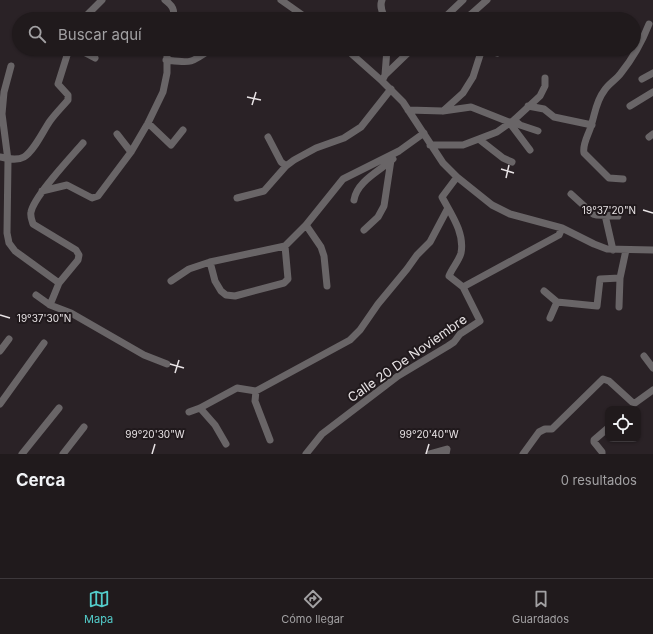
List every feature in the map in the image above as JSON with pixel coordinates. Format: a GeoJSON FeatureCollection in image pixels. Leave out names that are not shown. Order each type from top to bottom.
{"type":"FeatureCollection","features":[{"type":"Feature","properties":{"kind":"street"},"geometry":{"type":"LineString","coordinates":[[90,12],[102,0]]}},
{"type":"Feature","properties":{"kind":"street"},"geometry":{"type":"LineString","coordinates":[[165,0],[170,4],[174,12]]}},
{"type":"Feature","properties":{"kind":"street"},"geometry":{"type":"LineString","coordinates":[[281,0],[297,12]]}},
{"type":"Feature","properties":{"kind":"street"},"geometry":{"type":"LineString","coordinates":[[382,0],[380,3],[383,12]]}},
{"type":"Feature","properties":{"kind":"street"},"geometry":{"type":"LineString","coordinates":[[450,12],[463,0]]}},
{"type":"Feature","properties":{"kind":"street"},"geometry":{"type":"LineString","coordinates":[[473,12],[486,0]]}},
{"type":"Feature","properties":{"kind":"street"},"geometry":{"type":"LineString","coordinates":[[641,42],[649,24]]}},
{"type":"Feature","properties":{"kind":"street"},"geometry":{"type":"LineString","coordinates":[[0,157],[8,160],[23,157],[30,153],[51,120],[68,100],[68,95],[58,84],[68,56]]}},
{"type":"Feature","properties":{"kind":"street"},"geometry":{"type":"LineString","coordinates":[[91,56],[95,58]]}},
{"type":"Feature","properties":{"kind":"street"},"geometry":{"type":"LineString","coordinates":[[42,191],[67,185],[92,198],[98,196],[131,152],[148,123],[163,92],[166,73],[166,56]]}},
{"type":"Feature","properties":{"kind":"street"},"geometry":{"type":"LineString","coordinates":[[166,60],[187,62],[194,61],[201,56]]}},
{"type":"Feature","properties":{"kind":"street"},"geometry":{"type":"LineString","coordinates":[[355,56],[384,78],[391,89],[403,102],[443,164],[492,205],[510,214],[562,228],[594,244],[613,250],[653,250]]}},
{"type":"Feature","properties":{"kind":"street"},"geometry":{"type":"LineString","coordinates":[[384,78],[386,56]]}},
{"type":"Feature","properties":{"kind":"street"},"geometry":{"type":"LineString","coordinates":[[384,78],[405,56]]}},
{"type":"Feature","properties":{"kind":"street"},"geometry":{"type":"LineString","coordinates":[[443,111],[464,93],[473,77],[480,56]]}},
{"type":"Feature","properties":{"kind":"street"},"geometry":{"type":"LineString","coordinates":[[622,179],[609,178],[584,153],[583,148],[592,125],[595,109],[604,91],[621,74],[633,56]]}},
{"type":"Feature","properties":{"kind":"street"},"geometry":{"type":"LineString","coordinates":[[11,66],[4,92],[2,114],[8,160],[7,233],[9,243],[15,251],[59,283]]}},
{"type":"Feature","properties":{"kind":"street"},"geometry":{"type":"LineString","coordinates":[[642,79],[653,73]]}},
{"type":"Feature","properties":{"kind":"street"},"geometry":{"type":"LineString","coordinates":[[430,144],[463,145],[480,140],[498,132],[540,96],[545,86],[545,78]]}},
{"type":"Feature","properties":{"kind":"street"},"geometry":{"type":"LineString","coordinates":[[237,198],[264,191],[286,166],[294,160],[316,148],[344,138],[361,127],[391,89]]}},
{"type":"Feature","properties":{"kind":"street"},"geometry":{"type":"LineString","coordinates":[[630,106],[653,92]]}},
{"type":"Feature","properties":{"kind":"street"},"geometry":{"type":"LineString","coordinates":[[528,106],[544,109],[554,117],[592,125]]}},
{"type":"Feature","properties":{"kind":"street"},"geometry":{"type":"LineString","coordinates":[[408,110],[443,111],[471,107],[538,131]]}},
{"type":"Feature","properties":{"kind":"street"},"geometry":{"type":"LineString","coordinates":[[512,121],[530,150]]}},
{"type":"Feature","properties":{"kind":"street"},"geometry":{"type":"LineString","coordinates":[[148,123],[171,145],[183,130]]}},
{"type":"Feature","properties":{"kind":"street"},"geometry":{"type":"LineString","coordinates":[[171,281],[189,268],[285,246],[306,225],[342,179],[399,151],[424,133]]}},
{"type":"Feature","properties":{"kind":"street"},"geometry":{"type":"LineString","coordinates":[[117,134],[131,152]]}},
{"type":"Feature","properties":{"kind":"street"},"geometry":{"type":"LineString","coordinates":[[268,137],[281,162],[286,166]]}},
{"type":"Feature","properties":{"kind":"street"},"geometry":{"type":"LineString","coordinates":[[480,140],[503,158],[512,162]]}},
{"type":"Feature","properties":{"kind":"street"},"geometry":{"type":"LineString","coordinates":[[50,305],[59,283],[78,260],[79,255],[76,250],[33,224],[31,211],[42,191],[83,143]]}},
{"type":"Feature","properties":{"kind":"street"},"geometry":{"type":"LineString","coordinates":[[354,200],[355,193],[364,183],[391,160],[399,151]]}},
{"type":"Feature","properties":{"kind":"street"},"geometry":{"type":"LineString","coordinates":[[364,230],[378,217],[384,206],[391,160]]}},
{"type":"Feature","properties":{"kind":"street","name":"Calle 20 De Noviembre"},"geometry":{"type":"LineString","coordinates":[[306,454],[322,434],[385,385],[454,342],[460,334],[480,321],[463,287],[449,276],[461,253],[462,241],[458,226],[442,197],[457,177]]}},
{"type":"Feature","properties":{"kind":"street"},"geometry":{"type":"LineString","coordinates":[[571,194],[593,214],[618,216]]}},
{"type":"Feature","properties":{"kind":"street"},"geometry":{"type":"LineString","coordinates":[[189,412],[200,408],[237,388],[256,391],[350,340],[360,330],[378,304],[417,255],[430,242],[448,208]]}},
{"type":"Feature","properties":{"kind":"street"},"geometry":{"type":"LineString","coordinates":[[605,214],[613,250]]}},
{"type":"Feature","properties":{"kind":"street"},"geometry":{"type":"LineString","coordinates":[[306,225],[321,247],[324,256],[327,286]]}},
{"type":"Feature","properties":{"kind":"street"},"geometry":{"type":"LineString","coordinates":[[463,287],[559,235],[562,228]]}},
{"type":"Feature","properties":{"kind":"street"},"geometry":{"type":"LineString","coordinates":[[210,262],[215,281],[220,291],[226,295],[235,296],[284,283],[288,279],[285,246]]}},
{"type":"Feature","properties":{"kind":"street"},"geometry":{"type":"LineString","coordinates":[[619,307],[620,278],[626,250]]}},
{"type":"Feature","properties":{"kind":"street"},"geometry":{"type":"LineString","coordinates":[[544,291],[557,302],[597,306],[600,279],[620,278]]}},
{"type":"Feature","properties":{"kind":"street"},"geometry":{"type":"LineString","coordinates":[[36,295],[50,305],[71,313],[144,355],[167,364]]}},
{"type":"Feature","properties":{"kind":"street"},"geometry":{"type":"LineString","coordinates":[[550,318],[557,302]]}},
{"type":"Feature","properties":{"kind":"street"},"geometry":{"type":"LineString","coordinates":[[0,351],[9,339]]}},
{"type":"Feature","properties":{"kind":"street"},"geometry":{"type":"LineString","coordinates":[[0,404],[44,343]]}},
{"type":"Feature","properties":{"kind":"street"},"geometry":{"type":"LineString","coordinates":[[644,356],[653,368]]}},
{"type":"Feature","properties":{"kind":"street"},"geometry":{"type":"LineString","coordinates":[[523,454],[539,432],[545,429],[552,429],[604,379],[609,381],[631,406],[653,390]]}},
{"type":"Feature","properties":{"kind":"street"},"geometry":{"type":"LineString","coordinates":[[256,391],[255,402],[270,440]]}},
{"type":"Feature","properties":{"kind":"street"},"geometry":{"type":"LineString","coordinates":[[22,454],[59,408]]}},
{"type":"Feature","properties":{"kind":"street"},"geometry":{"type":"LineString","coordinates":[[200,408],[215,425],[226,444]]}},
{"type":"Feature","properties":{"kind":"street"},"geometry":{"type":"LineString","coordinates":[[63,454],[84,428]]}},
{"type":"Feature","properties":{"kind":"street"},"geometry":{"type":"LineString","coordinates":[[602,454],[594,440],[605,431]]}},
{"type":"Feature","properties":{"kind":"street"},"geometry":{"type":"LineString","coordinates":[[429,454],[447,449],[446,454]]}}]}
